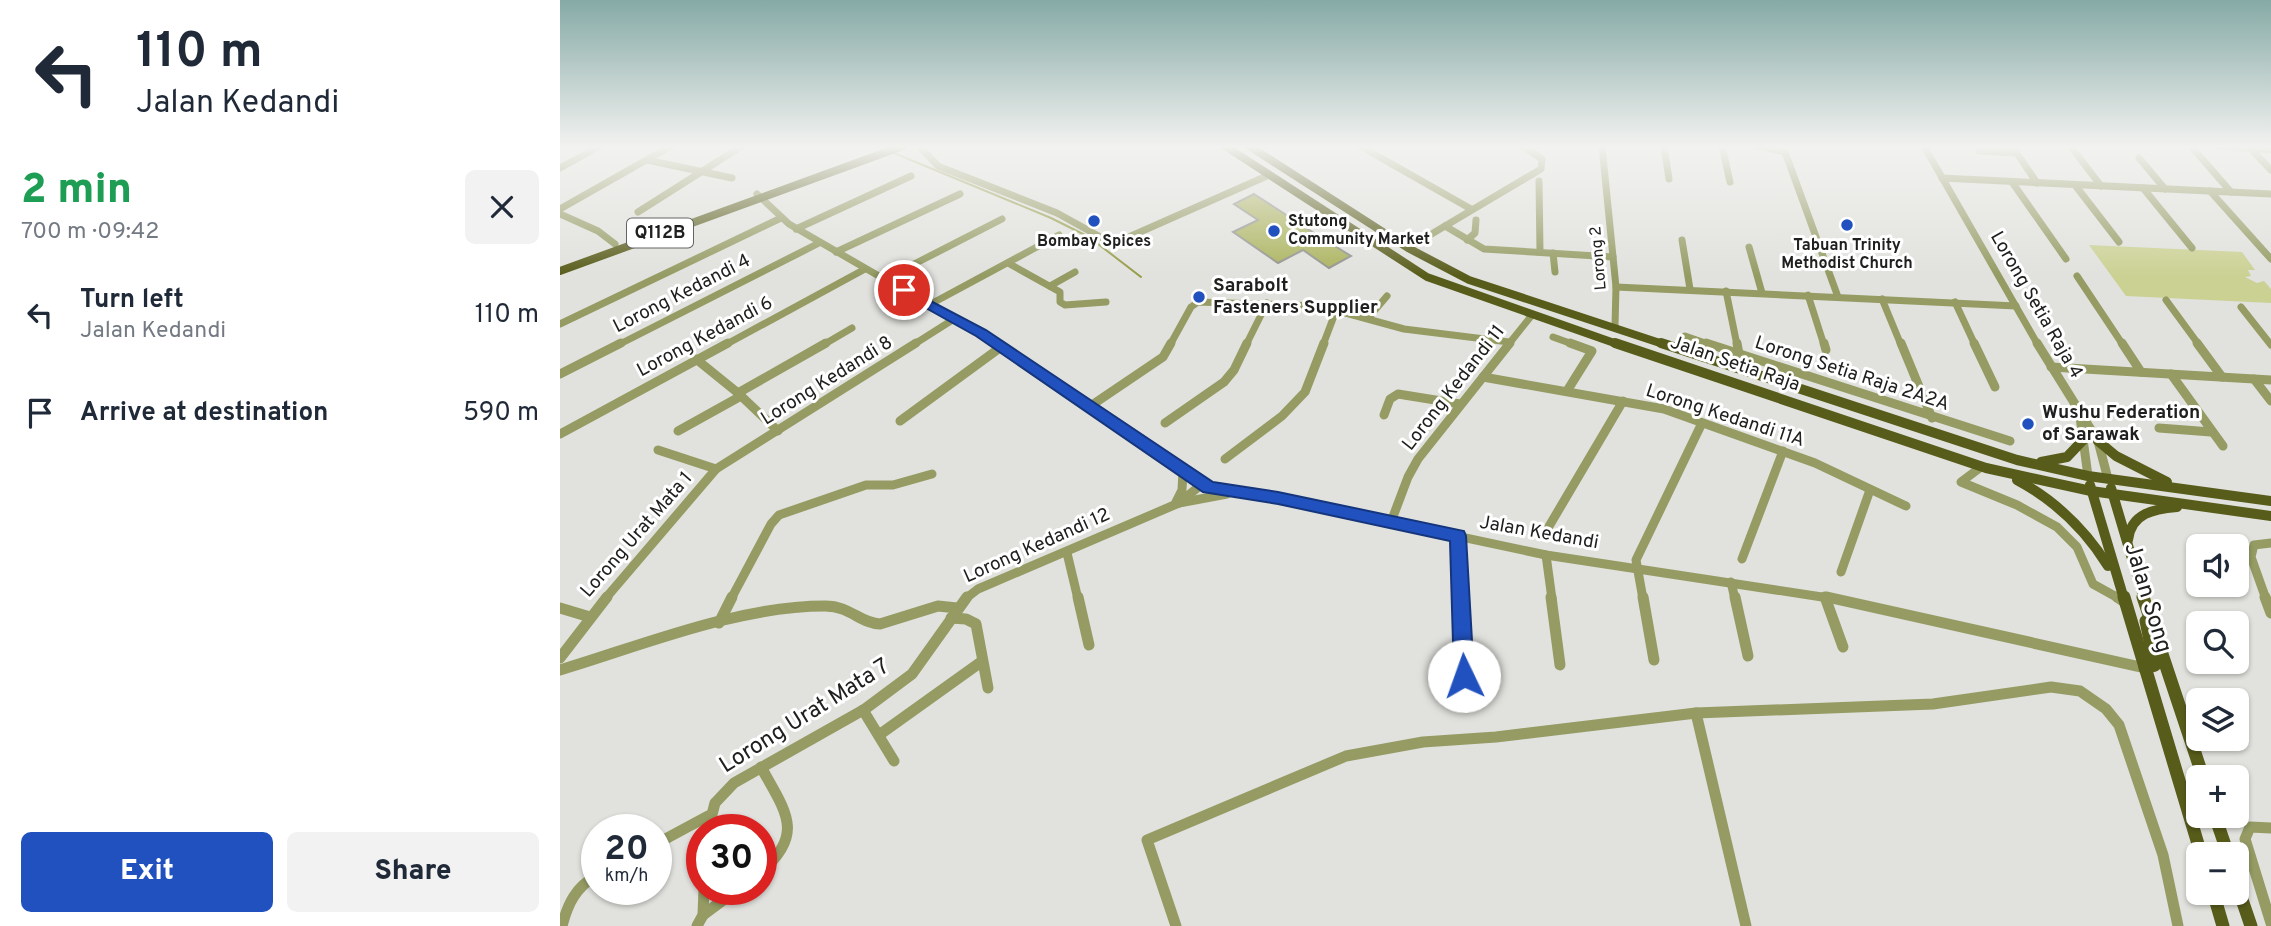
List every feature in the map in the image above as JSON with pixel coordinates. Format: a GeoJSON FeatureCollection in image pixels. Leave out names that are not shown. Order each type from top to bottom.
{"type":"FeatureCollection","features":[{"type":"Feature","properties":{"kind":"main road","name":"Q112B"},"geometry":{"type":"LineString","coordinates":[[560,268],[778,189]]}},
{"type":"Feature","properties":{"kind":"main road","name":"Jalan Setia Raja"},"geometry":{"type":"LineString","coordinates":[[1291,189],[1427,277],[1502,305],[1983,467],[2091,491],[2271,516]]}},
{"type":"Feature","properties":{"kind":"main road","name":"Jalan Setia Raja"},"geometry":{"type":"LineString","coordinates":[[1315,189],[1437,265],[1469,279],[2017,460],[2088,476],[2271,501]]}},
{"type":"Feature","properties":{"kind":"main road"},"geometry":{"type":"LineString","coordinates":[[560,268],[615,244],[759,196]]}},
{"type":"Feature","properties":{"kind":"main road"},"geometry":{"type":"LineString","coordinates":[[1408,248],[1405,255],[1408,260],[1440,278],[1493,298],[1502,305]]}},
{"type":"Feature","properties":{"kind":"main road"},"geometry":{"type":"LineString","coordinates":[[1437,265],[1438,271],[1449,277],[1529,303],[1534,310],[1532,315]]}},
{"type":"Feature","properties":{"kind":"main road"},"geometry":{"type":"LineString","coordinates":[[1615,326],[1620,338],[1665,354],[1674,362]]}},
{"type":"Feature","properties":{"kind":"main road"},"geometry":{"type":"LineString","coordinates":[[2017,460],[2061,460],[2074,455],[2085,438]]}},
{"type":"Feature","properties":{"kind":"main road"},"geometry":{"type":"LineString","coordinates":[[2098,441],[2116,456],[2145,473],[2197,491]]}},
{"type":"Feature","properties":{"kind":"main road"},"geometry":{"type":"LineString","coordinates":[[1983,467],[2019,480],[2060,507],[2089,536],[2117,580]]}},
{"type":"Feature","properties":{"kind":"main road","name":"Jalan Song"},"geometry":{"type":"LineString","coordinates":[[2088,476],[2123,601],[2197,842]]}},
{"type":"Feature","properties":{"kind":"main road","name":"Jalan Song"},"geometry":{"type":"LineString","coordinates":[[2108,479],[2128,551],[2199,765]]}},
{"type":"Feature","properties":{"kind":"main road"},"geometry":{"type":"LineString","coordinates":[[2128,551],[2130,525],[2139,516],[2152,509],[2204,507]]}},
{"type":"Feature","properties":{"kind":"main road"},"geometry":{"type":"LineString","coordinates":[[2145,601],[2147,631],[2155,666],[2145,668]]}},
{"type":"Feature","properties":{"kind":"main road"},"geometry":{"type":"LineString","coordinates":[[2217,905],[2223,926]]}},
{"type":"Feature","properties":{"kind":"main road"},"geometry":{"type":"LineString","coordinates":[[2243,905],[2250,926]]}},
{"type":"Feature","properties":{"kind":"street"},"geometry":{"type":"LineString","coordinates":[[560,211],[598,189]]}},
{"type":"Feature","properties":{"kind":"street"},"geometry":{"type":"LineString","coordinates":[[638,212],[674,189]]}},
{"type":"Feature","properties":{"kind":"street"},"geometry":{"type":"LineString","coordinates":[[796,229],[882,189]]}},
{"type":"Feature","properties":{"kind":"street"},"geometry":{"type":"LineString","coordinates":[[997,189],[1057,213],[1113,244],[1237,189]]}},
{"type":"Feature","properties":{"kind":"street"},"geometry":{"type":"LineString","coordinates":[[1436,189],[1471,209]]}},
{"type":"Feature","properties":{"kind":"street"},"geometry":{"type":"LineString","coordinates":[[1408,248],[1506,189]]}},
{"type":"Feature","properties":{"kind":"street"},"geometry":{"type":"LineString","coordinates":[[1539,189],[1540,252]]}},
{"type":"Feature","properties":{"kind":"street","name":"Lorong 2"},"geometry":{"type":"LineString","coordinates":[[1607,189],[1616,287],[1615,326]]}},
{"type":"Feature","properties":{"kind":"street"},"geometry":{"type":"LineString","coordinates":[[1799,189],[1838,297]]}},
{"type":"Feature","properties":{"kind":"street","name":"Lorong Setia Raja 4"},"geometry":{"type":"LineString","coordinates":[[1948,189],[2051,367],[2098,441],[2108,479]]}},
{"type":"Feature","properties":{"kind":"street"},"geometry":{"type":"LineString","coordinates":[[2017,189],[2066,259]]}},
{"type":"Feature","properties":{"kind":"street"},"geometry":{"type":"LineString","coordinates":[[2078,189],[2119,242]]}},
{"type":"Feature","properties":{"kind":"street"},"geometry":{"type":"LineString","coordinates":[[2144,189],[2192,248]]}},
{"type":"Feature","properties":{"kind":"street"},"geometry":{"type":"LineString","coordinates":[[2170,189],[2271,194]]}},
{"type":"Feature","properties":{"kind":"street"},"geometry":{"type":"LineString","coordinates":[[2210,191],[2271,258]]}},
{"type":"Feature","properties":{"kind":"street"},"geometry":{"type":"LineString","coordinates":[[836,252],[960,194]]}},
{"type":"Feature","properties":{"kind":"street","name":"Jalan Kedandi"},"geometry":{"type":"LineString","coordinates":[[759,196],[796,229],[1001,347],[1202,484],[1232,493],[1278,498],[1546,555],[1825,597],[2145,668]]}},
{"type":"Feature","properties":{"kind":"street"},"geometry":{"type":"LineString","coordinates":[[560,211],[615,244]]}},
{"type":"Feature","properties":{"kind":"street"},"geometry":{"type":"LineString","coordinates":[[560,324],[781,218]]}},
{"type":"Feature","properties":{"kind":"street"},"geometry":{"type":"LineString","coordinates":[[885,279],[1002,219]]}},
{"type":"Feature","properties":{"kind":"street"},"geometry":{"type":"LineString","coordinates":[[1467,240],[1475,233],[1476,220]]}},
{"type":"Feature","properties":{"kind":"street"},"geometry":{"type":"LineString","coordinates":[[1445,226],[1484,249],[1614,257]]}},
{"type":"Feature","properties":{"kind":"street"},"geometry":{"type":"LineString","coordinates":[[929,305],[1059,235]]}},
{"type":"Feature","properties":{"kind":"street"},"geometry":{"type":"LineString","coordinates":[[1682,240],[1690,289]]}},
{"type":"Feature","properties":{"kind":"street","name":"Lorong Kedandi 4"},"geometry":{"type":"LineString","coordinates":[[560,374],[819,243]]}},
{"type":"Feature","properties":{"kind":"street"},"geometry":{"type":"LineString","coordinates":[[1749,247],[1762,293]]}},
{"type":"Feature","properties":{"kind":"street"},"geometry":{"type":"LineString","coordinates":[[1553,253],[1555,272]]}},
{"type":"Feature","properties":{"kind":"street"},"geometry":{"type":"LineString","coordinates":[[1008,263],[1060,292],[1060,302],[1065,305],[1106,302]]}},
{"type":"Feature","properties":{"kind":"street","name":"Lorong Kedandi 6"},"geometry":{"type":"LineString","coordinates":[[560,434],[865,269]]}},
{"type":"Feature","properties":{"kind":"street"},"geometry":{"type":"LineString","coordinates":[[1050,286],[1075,272]]}},
{"type":"Feature","properties":{"kind":"street"},"geometry":{"type":"LineString","coordinates":[[2077,276],[2141,372]]}},
{"type":"Feature","properties":{"kind":"street"},"geometry":{"type":"LineString","coordinates":[[1616,287],[2016,306]]}},
{"type":"Feature","properties":{"kind":"street"},"geometry":{"type":"LineString","coordinates":[[1726,291],[1740,354]]}},
{"type":"Feature","properties":{"kind":"street"},"geometry":{"type":"LineString","coordinates":[[1808,295],[1826,350]]}},
{"type":"Feature","properties":{"kind":"street"},"geometry":{"type":"LineString","coordinates":[[1369,317],[1387,296]]}},
{"type":"Feature","properties":{"kind":"street"},"geometry":{"type":"LineString","coordinates":[[1882,299],[1932,418]]}},
{"type":"Feature","properties":{"kind":"street"},"geometry":{"type":"LineString","coordinates":[[2166,300],[2222,377]]}},
{"type":"Feature","properties":{"kind":"street"},"geometry":{"type":"LineString","coordinates":[[1955,302],[1995,387]]}},
{"type":"Feature","properties":{"kind":"street"},"geometry":{"type":"LineString","coordinates":[[1089,407],[1163,357],[1195,303],[1267,303],[1337,308],[1404,329],[1509,342]]}},
{"type":"Feature","properties":{"kind":"street"},"geometry":{"type":"LineString","coordinates":[[1165,423],[1224,382],[1234,370],[1267,303]]}},
{"type":"Feature","properties":{"kind":"street"},"geometry":{"type":"LineString","coordinates":[[2241,307],[2271,345]]}},
{"type":"Feature","properties":{"kind":"street"},"geometry":{"type":"LineString","coordinates":[[1225,459],[1282,416],[1305,392],[1337,308]]}},
{"type":"Feature","properties":{"kind":"street","name":"Lorong Kedandi 11"},"geometry":{"type":"LineString","coordinates":[[1391,522],[1408,477],[1418,459],[1532,315]]}},
{"type":"Feature","properties":{"kind":"street","name":"Lorong Kedandi 8"},"geometry":{"type":"LineString","coordinates":[[716,469],[954,319]]}},
{"type":"Feature","properties":{"kind":"street"},"geometry":{"type":"LineString","coordinates":[[678,431],[852,328]]}},
{"type":"Feature","properties":{"kind":"street","name":"Lorong Setia Raja 2A2A"},"geometry":{"type":"LineString","coordinates":[[1685,336],[2010,441]]}},
{"type":"Feature","properties":{"kind":"street"},"geometry":{"type":"LineString","coordinates":[[1553,337],[1592,351],[1567,391]]}},
{"type":"Feature","properties":{"kind":"street"},"geometry":{"type":"LineString","coordinates":[[900,421],[1001,347]]}},
{"type":"Feature","properties":{"kind":"street"},"geometry":{"type":"LineString","coordinates":[[696,359],[778,431]]}},
{"type":"Feature","properties":{"kind":"street"},"geometry":{"type":"LineString","coordinates":[[2051,367],[2271,380]]}},
{"type":"Feature","properties":{"kind":"street"},"geometry":{"type":"LineString","coordinates":[[2171,374],[2223,446]]}},
{"type":"Feature","properties":{"kind":"street","name":"Lorong Kedandi 11A"},"geometry":{"type":"LineString","coordinates":[[1483,377],[1664,410],[1783,451],[1906,506]]}},
{"type":"Feature","properties":{"kind":"street"},"geometry":{"type":"LineString","coordinates":[[2254,379],[2271,401]]}},
{"type":"Feature","properties":{"kind":"street"},"geometry":{"type":"LineString","coordinates":[[1384,415],[1390,399],[1398,394],[1460,404]]}},
{"type":"Feature","properties":{"kind":"street"},"geometry":{"type":"LineString","coordinates":[[1548,528],[1623,401]]}},
{"type":"Feature","properties":{"kind":"street","name":"Lorong Setia Raja 4"},"geometry":{"type":"LineString","coordinates":[[2077,408],[2085,438],[2088,476]]}},
{"type":"Feature","properties":{"kind":"street"},"geometry":{"type":"LineString","coordinates":[[1654,660],[1636,567],[1638,555],[1702,424]]}},
{"type":"Feature","properties":{"kind":"street"},"geometry":{"type":"LineString","coordinates":[[2159,428],[2211,432]]}},
{"type":"Feature","properties":{"kind":"street"},"geometry":{"type":"LineString","coordinates":[[658,450],[716,469]]}},
{"type":"Feature","properties":{"kind":"street"},"geometry":{"type":"LineString","coordinates":[[1741,559],[1783,451]]}},
{"type":"Feature","properties":{"kind":"street"},"geometry":{"type":"LineString","coordinates":[[1983,467],[1961,482],[2026,510],[2068,537],[2088,566],[2093,584],[2123,601]]}},
{"type":"Feature","properties":{"kind":"street","name":"Lorong Urat Mata 1"},"geometry":{"type":"LineString","coordinates":[[560,658],[590,617],[716,469]]}},
{"type":"Feature","properties":{"kind":"street"},"geometry":{"type":"LineString","coordinates":[[1169,508],[1180,496],[1184,484],[1183,471]]}},
{"type":"Feature","properties":{"kind":"street"},"geometry":{"type":"LineString","coordinates":[[719,623],[771,524],[779,515],[866,485],[893,485],[932,474]]}},
{"type":"Feature","properties":{"kind":"street","name":"Lorong Kedandi 12"},"geometry":{"type":"LineString","coordinates":[[560,670],[719,623],[763,613],[821,606],[848,609],[874,624],[908,617],[940,605],[954,613],[978,589],[1169,508],[1202,484]]}},
{"type":"Feature","properties":{"kind":"street"},"geometry":{"type":"LineString","coordinates":[[1842,572],[1870,490]]}},
{"type":"Feature","properties":{"kind":"street"},"geometry":{"type":"LineString","coordinates":[[1179,503],[1232,493]]}},
{"type":"Feature","properties":{"kind":"street"},"geometry":{"type":"LineString","coordinates":[[1458,536],[1464,676]]}},
{"type":"Feature","properties":{"kind":"street"},"geometry":{"type":"LineString","coordinates":[[2271,543],[2255,545],[2251,556],[2271,614]]}},
{"type":"Feature","properties":{"kind":"street"},"geometry":{"type":"LineString","coordinates":[[1068,553],[1089,645]]}},
{"type":"Feature","properties":{"kind":"street"},"geometry":{"type":"LineString","coordinates":[[1546,555],[1560,665]]}},
{"type":"Feature","properties":{"kind":"street"},"geometry":{"type":"LineString","coordinates":[[1731,582],[1748,656]]}},
{"type":"Feature","properties":{"kind":"street"},"geometry":{"type":"LineString","coordinates":[[1825,597],[1843,647]]}},
{"type":"Feature","properties":{"kind":"street"},"geometry":{"type":"LineString","coordinates":[[560,608],[590,617]]}},
{"type":"Feature","properties":{"kind":"street"},"geometry":{"type":"LineString","coordinates":[[954,613],[976,624],[988,688]]}},
{"type":"Feature","properties":{"kind":"street","name":"Lorong Urat Mata 7"},"geometry":{"type":"LineString","coordinates":[[709,814],[720,796],[739,780],[863,710],[912,674],[954,613]]}},
{"type":"Feature","properties":{"kind":"street"},"geometry":{"type":"LineString","coordinates":[[879,735],[981,662]]}},
{"type":"Feature","properties":{"kind":"street"},"geometry":{"type":"LineString","coordinates":[[1176,926],[1147,840],[1346,756],[1423,742],[1496,737],[1696,713],[1933,704],[2050,687],[2080,691],[2106,709],[2119,725],[2163,855],[2178,926]]}},
{"type":"Feature","properties":{"kind":"street"},"geometry":{"type":"LineString","coordinates":[[863,710],[894,761]]}},
{"type":"Feature","properties":{"kind":"street"},"geometry":{"type":"LineString","coordinates":[[1696,713],[1746,926]]}},
{"type":"Feature","properties":{"kind":"street"},"geometry":{"type":"LineString","coordinates":[[761,767],[791,830],[788,842],[777,859]]}},
{"type":"Feature","properties":{"kind":"street"},"geometry":{"type":"LineString","coordinates":[[2267,827],[2250,827],[2245,839],[2271,923]]}},
{"type":"Feature","properties":{"kind":"street"},"geometry":{"type":"LineString","coordinates":[[562,926],[573,895],[581,885]]}},
{"type":"Feature","properties":{"kind":"street"},"geometry":{"type":"LineString","coordinates":[[700,921],[719,905]]}},
{"type":"Feature","properties":{"kind":"green space"},"geometry":{"type":"Polygon","coordinates":[[[2089,245],[2242,252],[2255,270],[2248,270],[2251,276],[2245,277],[2257,283],[2264,281],[2271,289],[2271,303],[2126,296],[2089,245]]]}},
{"type":"Feature","properties":{"kind":"building","name":"Stutong Community Market"},"geometry":{"type":"Polygon","coordinates":[[[1254,194],[1351,256],[1329,268],[1303,250],[1278,263],[1233,232],[1258,220],[1234,204],[1254,194]]]}},
{"type":"Feature","properties":{"kind":"waterway"},"geometry":{"type":"LineString","coordinates":[[981,189],[1089,237],[1141,277]]}},
{"type":"Feature","properties":{"kind":"place","name":"Bombay Spices"},"geometry":{"type":"Point","coordinates":[1094,221]}},
{"type":"Feature","properties":{"kind":"place","name":"Tabuan Trinity Methodist Church"},"geometry":{"type":"Point","coordinates":[1847,225]}},
{"type":"Feature","properties":{"kind":"place","name":"Stutong Community Market"},"geometry":{"type":"Point","coordinates":[1274,231]}},
{"type":"Feature","properties":{"kind":"place","name":"Sarabolt Fasteners Supplier"},"geometry":{"type":"Point","coordinates":[1199,297]}},
{"type":"Feature","properties":{"kind":"place","name":"Wushu Federation of Sarawak"},"geometry":{"type":"Point","coordinates":[2028,424]}},
{"type":"Feature","properties":{"kind":"route"},"geometry":{"type":"LineString","coordinates":[[904,290],[981,333],[1202,484],[1232,493],[1278,498],[1458,536],[1464,676]]}}]}
